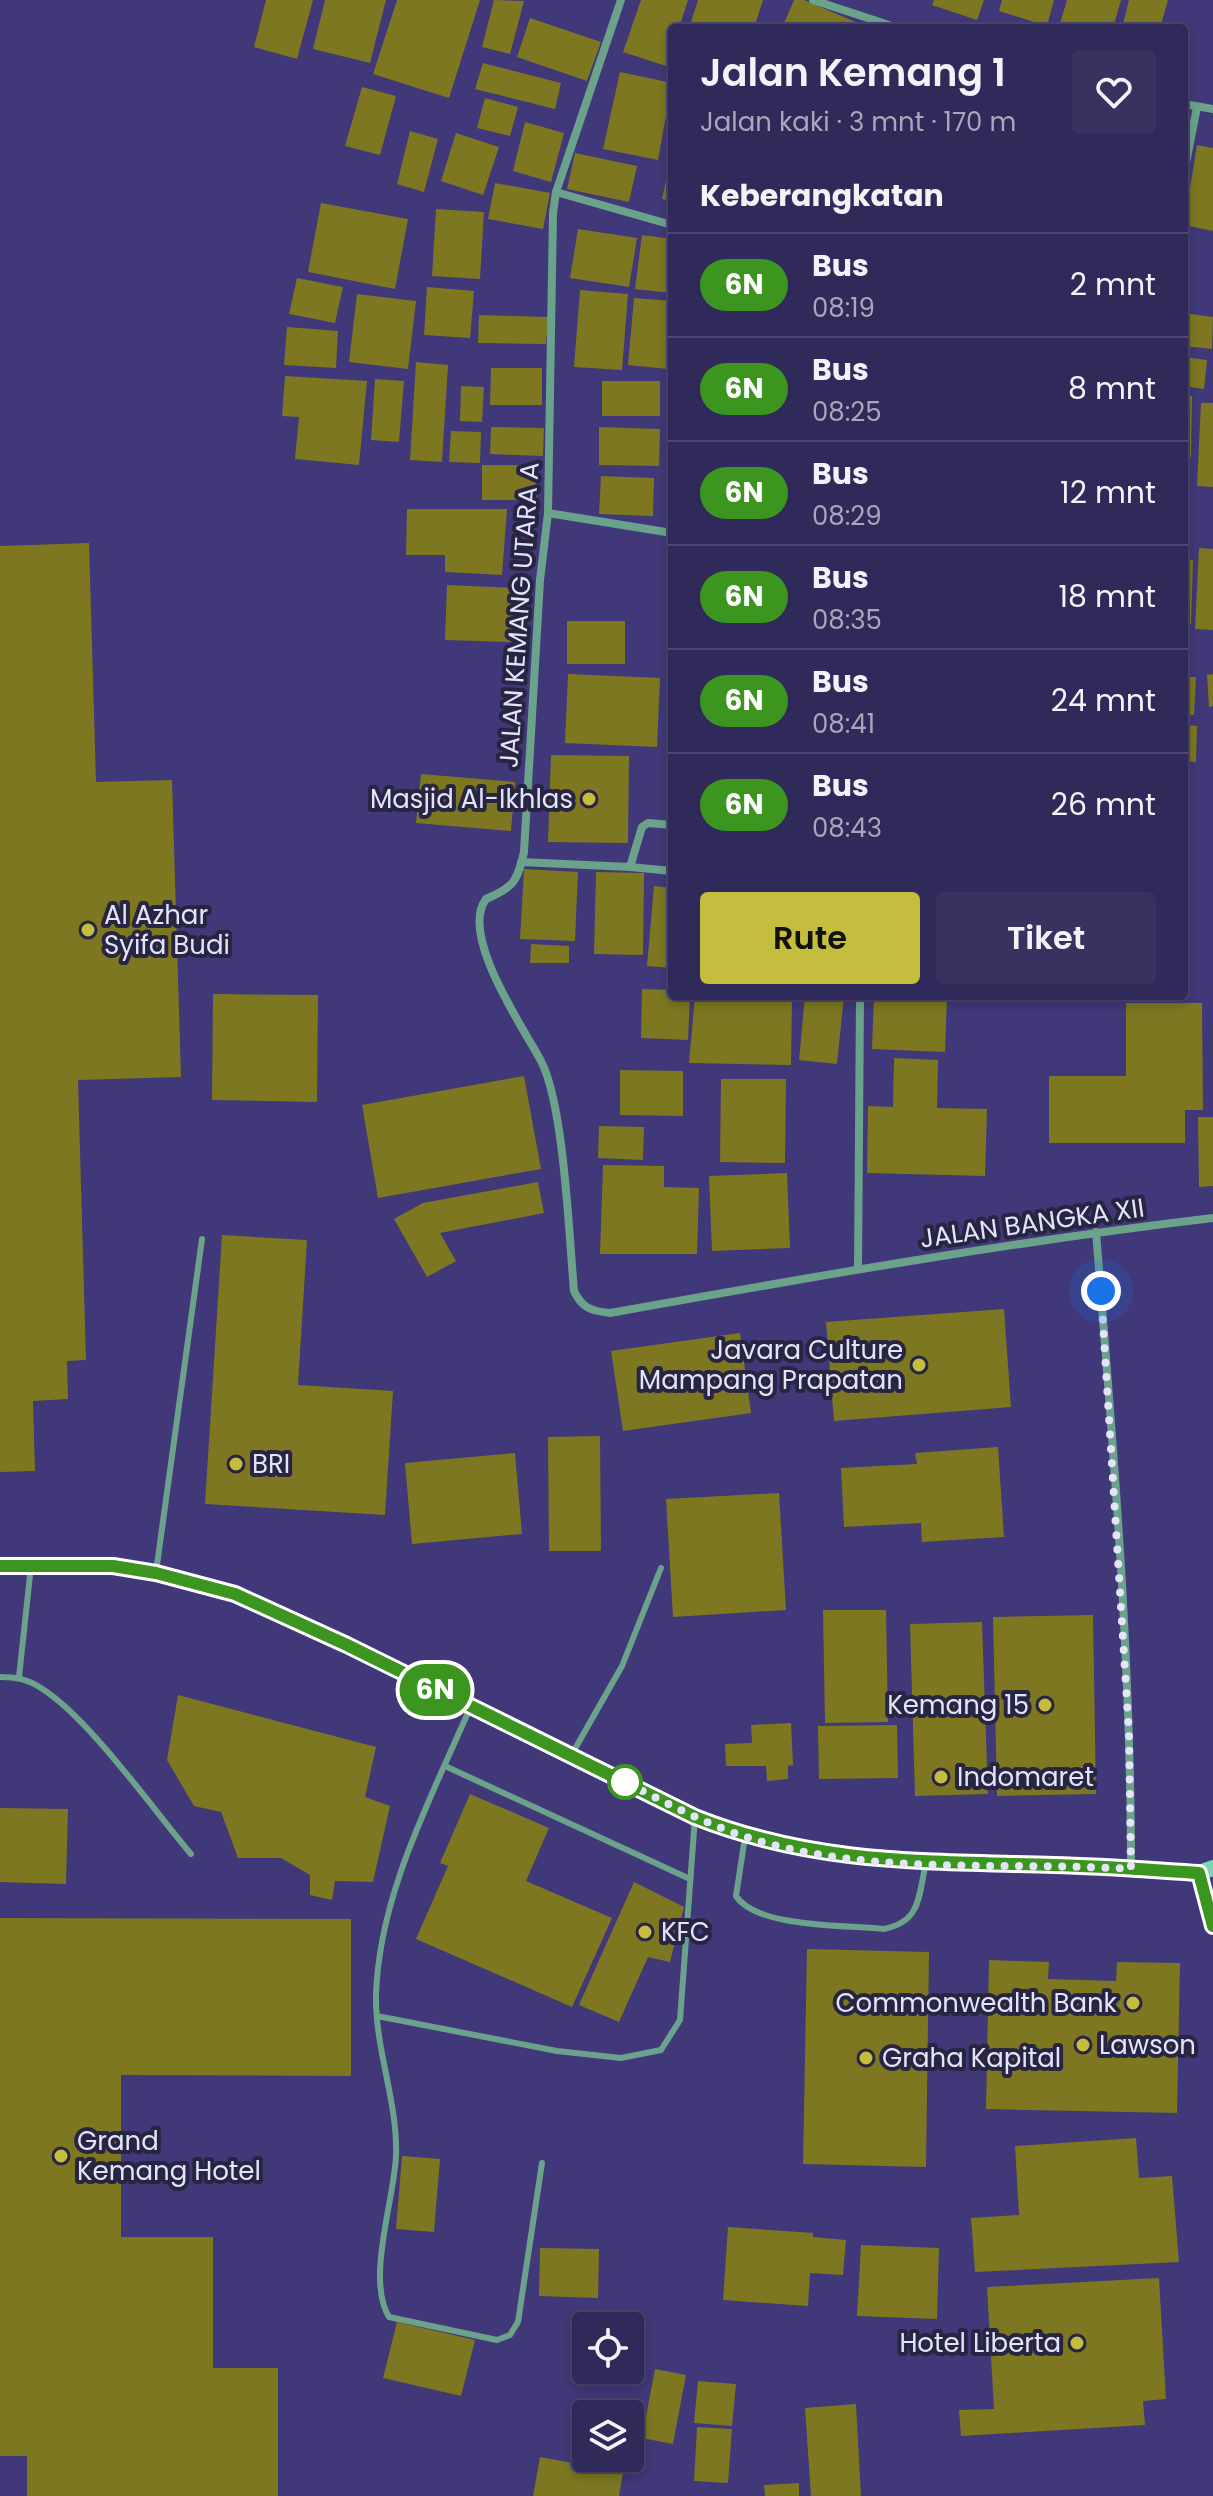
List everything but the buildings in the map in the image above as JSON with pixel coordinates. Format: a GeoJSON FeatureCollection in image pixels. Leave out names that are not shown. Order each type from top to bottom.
{"type":"FeatureCollection","features":[{"type":"Feature","properties":{"kind":"street","name":"JALAN KEMANG UTARA A"},"geometry":{"type":"LineString","coordinates":[[621,0],[556,192],[551,249],[548,513],[540,580],[521,862],[515,882],[507,891],[486,899],[479,914],[487,959],[548,1079],[559,1144],[574,1291],[580,1304],[592,1311],[610,1313],[858,1269]]}},
{"type":"Feature","properties":{"kind":"street"},"geometry":{"type":"LineString","coordinates":[[813,0],[886,24]]}},
{"type":"Feature","properties":{"kind":"street"},"geometry":{"type":"LineString","coordinates":[[1188,105],[1213,109]]}},
{"type":"Feature","properties":{"kind":"street"},"geometry":{"type":"LineString","coordinates":[[1188,153],[1197,107]]}},
{"type":"Feature","properties":{"kind":"street"},"geometry":{"type":"LineString","coordinates":[[556,192],[668,224]]}},
{"type":"Feature","properties":{"kind":"street"},"geometry":{"type":"LineString","coordinates":[[548,513],[668,532]]}},
{"type":"Feature","properties":{"kind":"street"},"geometry":{"type":"LineString","coordinates":[[630,867],[642,827],[648,823],[668,825]]}},
{"type":"Feature","properties":{"kind":"street"},"geometry":{"type":"LineString","coordinates":[[521,862],[668,871]]}},
{"type":"Feature","properties":{"kind":"street"},"geometry":{"type":"LineString","coordinates":[[858,1269],[860,1000]]}},
{"type":"Feature","properties":{"kind":"street","name":"JALAN BANGKA XII"},"geometry":{"type":"LineString","coordinates":[[858,1269],[1096,1232],[1213,1218]]}},
{"type":"Feature","properties":{"kind":"street"},"geometry":{"type":"LineString","coordinates":[[1096,1232],[1120,1581],[1131,1790],[1131,1869]]}},
{"type":"Feature","properties":{"kind":"street"},"geometry":{"type":"LineString","coordinates":[[0,1566],[113,1566],[156,1573],[235,1594],[572,1754],[695,1817],[745,1837],[816,1853],[926,1863],[1206,1871],[1213,1926]]}},
{"type":"Feature","properties":{"kind":"lane"},"geometry":{"type":"LineString","coordinates":[[156,1573],[202,1239]]}},
{"type":"Feature","properties":{"kind":"lane"},"geometry":{"type":"LineString","coordinates":[[19,1677],[31,1566]]}},
{"type":"Feature","properties":{"kind":"lane"},"geometry":{"type":"LineString","coordinates":[[572,1754],[622,1666],[661,1568]]}},
{"type":"Feature","properties":{"kind":"lane"},"geometry":{"type":"LineString","coordinates":[[0,1677],[19,1677],[43,1688],[89,1731],[191,1854]]}},
{"type":"Feature","properties":{"kind":"lane"},"geometry":{"type":"LineString","coordinates":[[470,1708],[418,1828],[381,1944],[377,2034],[396,2130],[396,2159],[380,2283],[381,2304],[389,2317],[497,2340],[510,2335],[518,2322],[542,2163]]}},
{"type":"Feature","properties":{"kind":"lane"},"geometry":{"type":"LineString","coordinates":[[445,1766],[690,1879]]}},
{"type":"Feature","properties":{"kind":"lane"},"geometry":{"type":"LineString","coordinates":[[377,2016],[557,2051],[621,2058],[661,2050],[680,2020],[695,1817]]}},
{"type":"Feature","properties":{"kind":"lane"},"geometry":{"type":"LineString","coordinates":[[745,1837],[736,1896],[744,1909],[765,1917],[884,1929],[902,1925],[914,1914],[926,1863]]}},
{"type":"Feature","properties":{"kind":"bus line","name":"6N"},"geometry":{"type":"LineString","coordinates":[[0,1566],[113,1566],[156,1573],[235,1594],[572,1754],[695,1817],[745,1837],[816,1853],[885,1861],[1053,1865],[1199,1873],[1213,1926]]}},
{"type":"Feature","properties":{"kind":"place","name":"Masjid Al-Ikhlas"},"geometry":{"type":"Point","coordinates":[589,799]}},
{"type":"Feature","properties":{"kind":"place","name":"Al Azhar Syifa Budi"},"geometry":{"type":"Point","coordinates":[88,930]}},
{"type":"Feature","properties":{"kind":"place","name":"Javara Culture Mampang Prapatan"},"geometry":{"type":"Point","coordinates":[919,1365]}},
{"type":"Feature","properties":{"kind":"place","name":"BRI"},"geometry":{"type":"Point","coordinates":[236,1464]}},
{"type":"Feature","properties":{"kind":"place","name":"Kemang 15"},"geometry":{"type":"Point","coordinates":[1045,1705]}},
{"type":"Feature","properties":{"kind":"place","name":"Indomaret"},"geometry":{"type":"Point","coordinates":[941,1777]}},
{"type":"Feature","properties":{"kind":"place","name":"KFC"},"geometry":{"type":"Point","coordinates":[645,1932]}},
{"type":"Feature","properties":{"kind":"place","name":"Commonwealth Bank"},"geometry":{"type":"Point","coordinates":[1133,2003]}},
{"type":"Feature","properties":{"kind":"place","name":"Lawson"},"geometry":{"type":"Point","coordinates":[1083,2045]}},
{"type":"Feature","properties":{"kind":"place","name":"Graha Kapital"},"geometry":{"type":"Point","coordinates":[866,2058]}},
{"type":"Feature","properties":{"kind":"place","name":"Grand Kemang Hotel"},"geometry":{"type":"Point","coordinates":[61,2156]}},
{"type":"Feature","properties":{"kind":"place","name":"Hotel Liberta"},"geometry":{"type":"Point","coordinates":[1077,2343]}},
{"type":"Feature","properties":{"kind":"route"},"geometry":{"type":"LineString","coordinates":[[625,1782],[621,1780],[695,1817],[745,1837],[816,1853],[885,1861],[1131,1869],[1129,1734],[1101,1291]]}}]}
